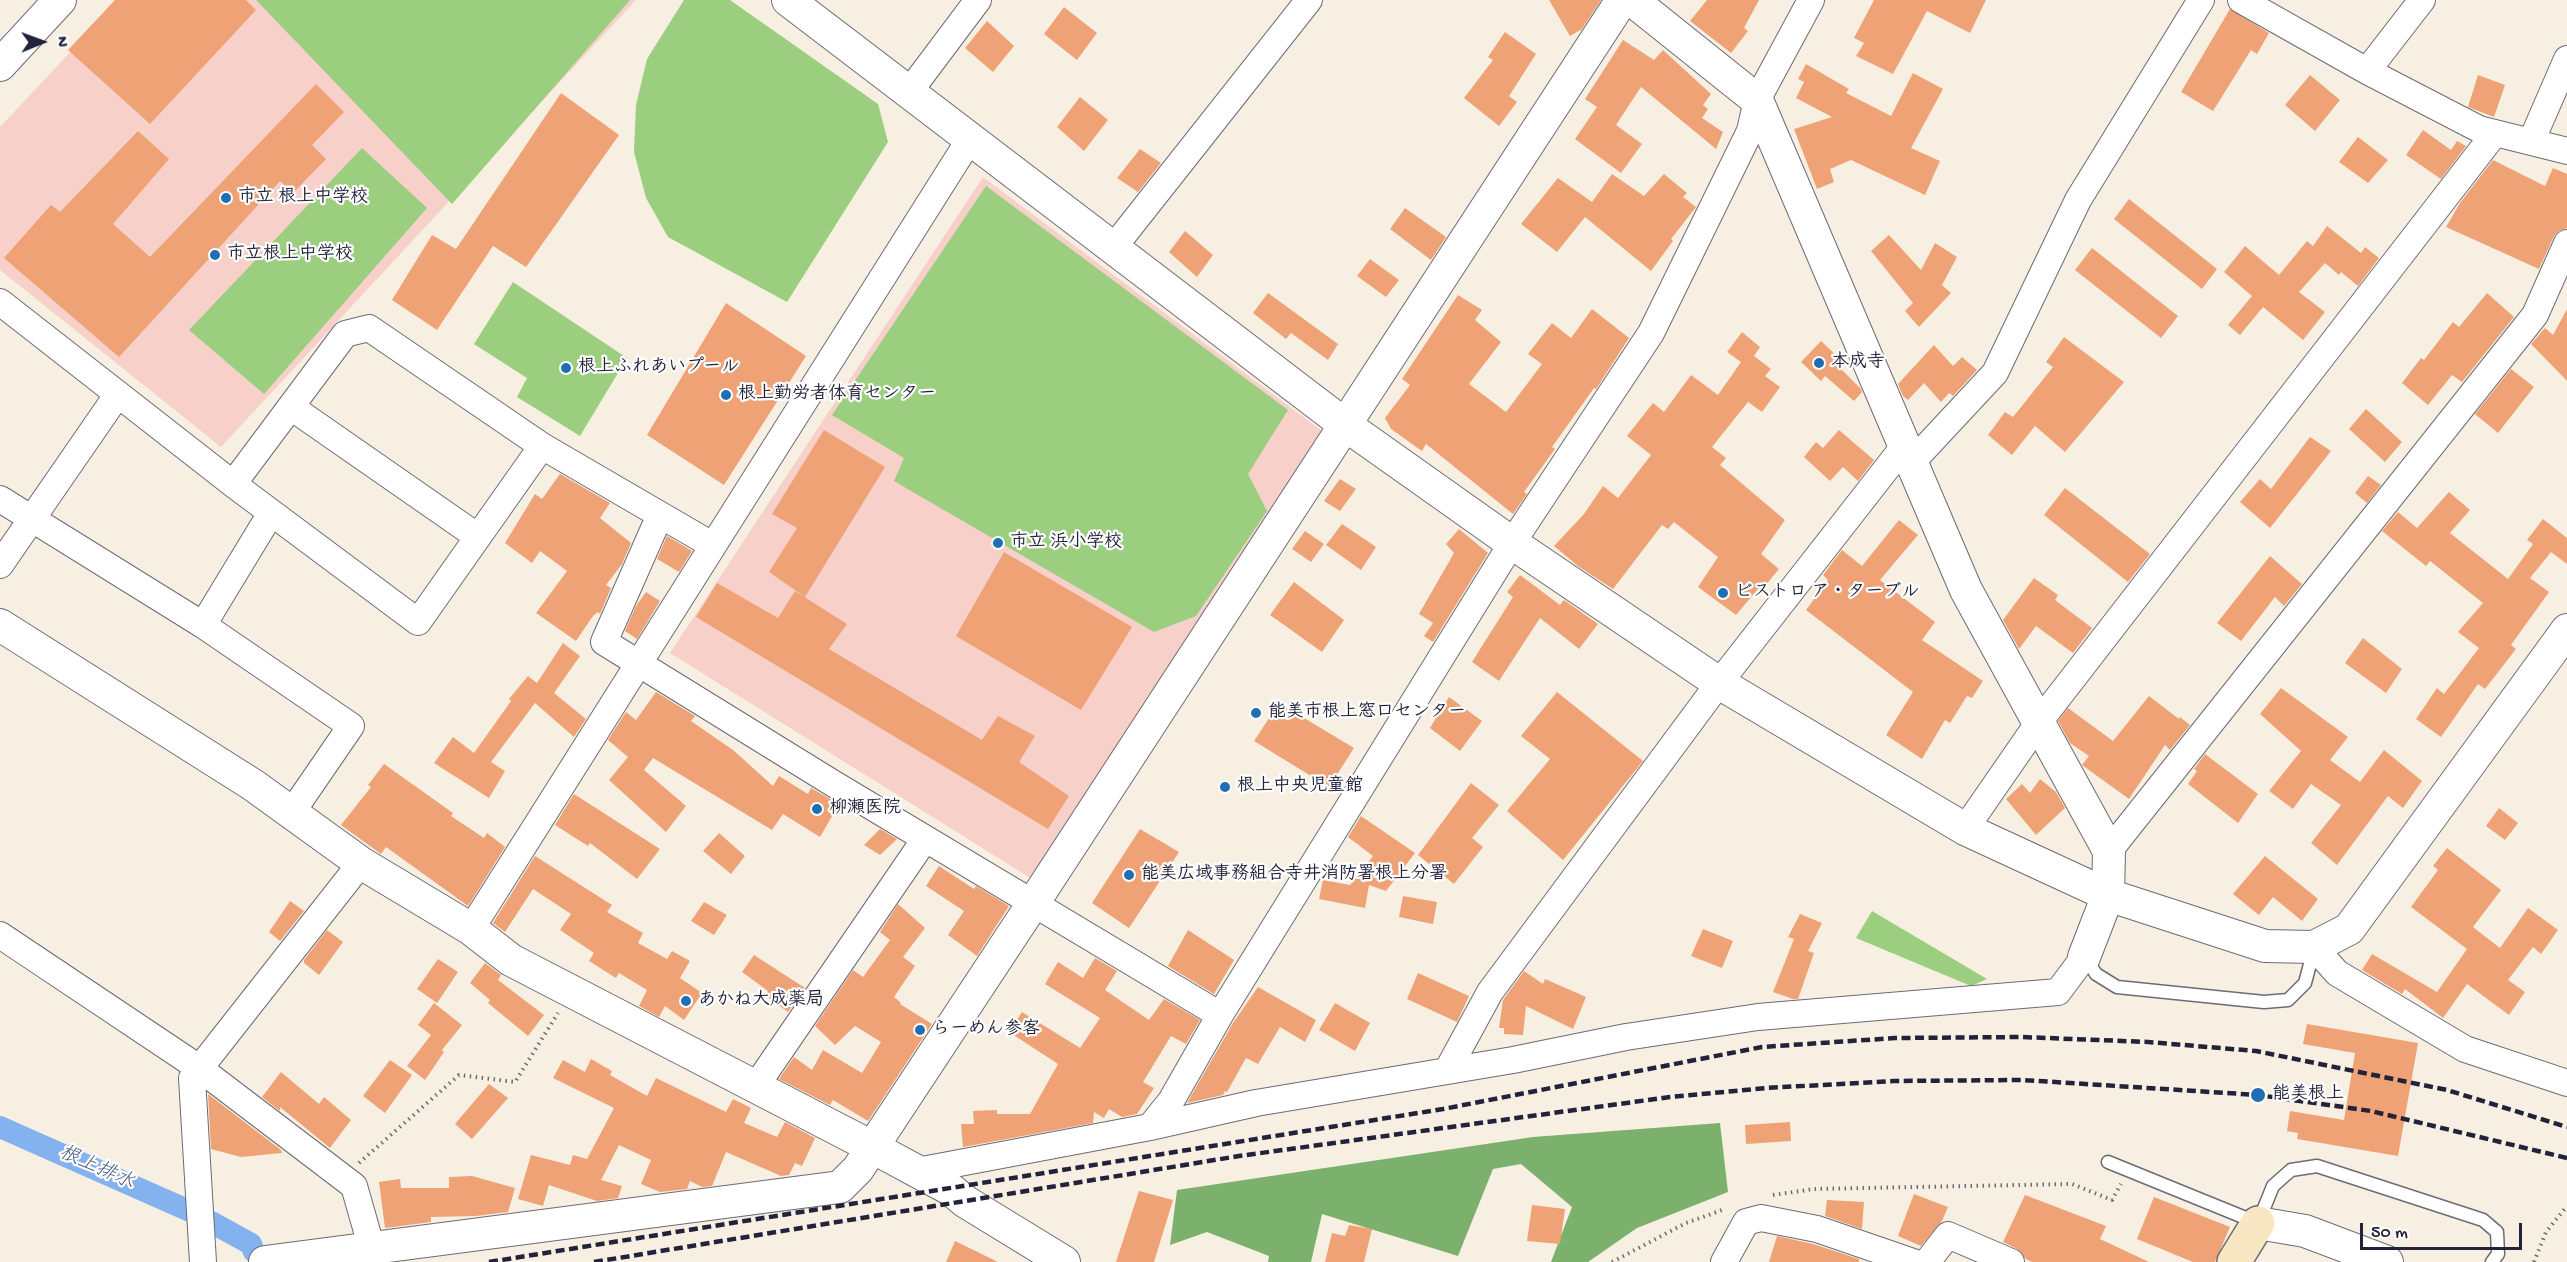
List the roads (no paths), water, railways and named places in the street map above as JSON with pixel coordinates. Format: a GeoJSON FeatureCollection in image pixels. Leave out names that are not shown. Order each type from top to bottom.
{"type":"FeatureCollection","features":[{"type":"Feature","properties":{"kind":"main road"},"geometry":{"type":"LineString","coordinates":[[2234,1262],[2258,1222]]}},
{"type":"Feature","properties":{"kind":"street"},"geometry":{"type":"LineString","coordinates":[[788,0],[1344,424],[1512,543],[1719,683],[1965,829],[2108,895],[2265,946],[2314,947],[2349,929],[2564,639]]}},
{"type":"Feature","properties":{"kind":"street"},"geometry":{"type":"LineString","coordinates":[[909,93],[978,0]]}},
{"type":"Feature","properties":{"kind":"street"},"geometry":{"type":"LineString","coordinates":[[1113,248],[1309,0]]}},
{"type":"Feature","properties":{"kind":"street"},"geometry":{"type":"LineString","coordinates":[[265,1262],[840,1187],[858,1169],[1034,902],[1622,0]]}},
{"type":"Feature","properties":{"kind":"street"},"geometry":{"type":"LineString","coordinates":[[917,1171],[1150,1127],[1256,1103],[1448,1071],[1607,1041],[1758,1017],[2058,992],[2084,957],[2108,895],[2109,851],[1966,590],[1757,100],[1632,0]]}},
{"type":"Feature","properties":{"kind":"street"},"geometry":{"type":"LineString","coordinates":[[1150,1127],[1171,1101],[1220,1015],[1512,543],[1651,333],[1750,131],[1757,100],[1811,0]]}},
{"type":"Feature","properties":{"kind":"street"},"geometry":{"type":"LineString","coordinates":[[1448,1071],[1490,992],[1719,683],[1909,453],[1995,373],[2078,200],[2201,0]]}},
{"type":"Feature","properties":{"kind":"street"},"geometry":{"type":"LineString","coordinates":[[2241,0],[2367,71],[2479,129],[2567,151]]}},
{"type":"Feature","properties":{"kind":"street"},"geometry":{"type":"LineString","coordinates":[[2367,71],[2422,0]]}},
{"type":"Feature","properties":{"kind":"street"},"geometry":{"type":"LineString","coordinates":[[0,65],[52,3]]}},
{"type":"Feature","properties":{"kind":"street"},"geometry":{"type":"LineString","coordinates":[[2531,142],[2567,59]]}},
{"type":"Feature","properties":{"kind":"street"},"geometry":{"type":"LineString","coordinates":[[1965,829],[2039,722],[2495,133]]}},
{"type":"Feature","properties":{"kind":"street"},"geometry":{"type":"LineString","coordinates":[[471,929],[970,139]]}},
{"type":"Feature","properties":{"kind":"street"},"geometry":{"type":"LineString","coordinates":[[2109,851],[2535,315],[2567,243]]}},
{"type":"Feature","properties":{"kind":"street"},"geometry":{"type":"LineString","coordinates":[[0,302],[233,484],[418,622],[542,446]]}},
{"type":"Feature","properties":{"kind":"street"},"geometry":{"type":"LineString","coordinates":[[233,484],[345,334],[369,327],[542,446],[712,545]]}},
{"type":"Feature","properties":{"kind":"street"},"geometry":{"type":"LineString","coordinates":[[0,565],[118,394]]}},
{"type":"Feature","properties":{"kind":"street"},"geometry":{"type":"LineString","coordinates":[[291,408],[478,537]]}},
{"type":"Feature","properties":{"kind":"street"},"geometry":{"type":"LineString","coordinates":[[0,499],[203,625],[351,726],[292,812]]}},
{"type":"Feature","properties":{"kind":"street"},"geometry":{"type":"LineString","coordinates":[[203,625],[271,513]]}},
{"type":"Feature","properties":{"kind":"street"},"geometry":{"type":"LineString","coordinates":[[660,514],[604,642],[925,839],[1220,1015]]}},
{"type":"Feature","properties":{"kind":"street"},"geometry":{"type":"LineString","coordinates":[[0,625],[292,812],[361,863],[471,929],[511,960],[950,1189],[966,1202],[1064,1262]]}},
{"type":"Feature","properties":{"kind":"street"},"geometry":{"type":"LineString","coordinates":[[756,1086],[925,839]]}},
{"type":"Feature","properties":{"kind":"street"},"geometry":{"type":"LineString","coordinates":[[203,1262],[192,1078],[361,863]]}},
{"type":"Feature","properties":{"kind":"street"},"geometry":{"type":"LineString","coordinates":[[0,935],[199,1068],[354,1186],[372,1249]]}},
{"type":"Feature","properties":{"kind":"street"},"geometry":{"type":"LineString","coordinates":[[2314,947],[2337,973],[2465,1049],[2567,1083]]}},
{"type":"Feature","properties":{"kind":"street"},"geometry":{"type":"LineString","coordinates":[[1724,1262],[1746,1222],[1761,1218],[1817,1229],[1913,1262]]}},
{"type":"Feature","properties":{"kind":"street"},"geometry":{"type":"LineString","coordinates":[[2258,1222],[2305,1231],[2387,1262]]}},
{"type":"Feature","properties":{"kind":"street"},"geometry":{"type":"LineString","coordinates":[[1927,1262],[1948,1235],[2011,1262]]}},
{"type":"Feature","properties":{"kind":"lane"},"geometry":{"type":"LineString","coordinates":[[2084,957],[2096,974],[2116,987],[2264,1002],[2288,1000],[2305,983],[2314,947]]}},
{"type":"Feature","properties":{"kind":"lane"},"geometry":{"type":"LineString","coordinates":[[2108,1162],[2258,1222],[2273,1186],[2291,1170],[2317,1166],[2483,1220],[2497,1232],[2498,1254],[2492,1262]]}},
{"type":"Feature","properties":{"kind":"waterway","name":"根上排水"},"geometry":{"type":"LineString","coordinates":[[0,1127],[192,1212]]}},
{"type":"Feature","properties":{"kind":"waterway","name":"根上排水"},"geometry":{"type":"LineString","coordinates":[[211,1222],[251,1244],[254,1252]]}},
{"type":"Feature","properties":{"kind":"railway"},"geometry":{"type":"LineString","coordinates":[[489,1262],[1443,1109],[1762,1047],[1895,1038],[2022,1037],[2148,1042],[2256,1051],[2447,1090],[2567,1127]]}},
{"type":"Feature","properties":{"kind":"railway"},"geometry":{"type":"LineString","coordinates":[[594,1262],[1239,1156],[1670,1097],[1766,1088],[1894,1081],[2023,1080],[2258,1095],[2371,1111],[2567,1158]]}},
{"type":"Feature","properties":{"kind":"place","name":"市立 根上中学校"},"geometry":{"type":"Point","coordinates":[226,198]}},
{"type":"Feature","properties":{"kind":"place","name":"市立根上中学校"},"geometry":{"type":"Point","coordinates":[215,255]}},
{"type":"Feature","properties":{"kind":"place","name":"本成寺"},"geometry":{"type":"Point","coordinates":[1819,363]}},
{"type":"Feature","properties":{"kind":"place","name":"根上ふれあいプール"},"geometry":{"type":"Point","coordinates":[566,368]}},
{"type":"Feature","properties":{"kind":"place","name":"根上勤労者体育センター"},"geometry":{"type":"Point","coordinates":[726,395]}},
{"type":"Feature","properties":{"kind":"place","name":"市立 浜小学校"},"geometry":{"type":"Point","coordinates":[998,543]}},
{"type":"Feature","properties":{"kind":"place","name":"ビストロ ア・ターブル"},"geometry":{"type":"Point","coordinates":[1723,593]}},
{"type":"Feature","properties":{"kind":"place","name":"能美市根上窓口センター"},"geometry":{"type":"Point","coordinates":[1256,713]}},
{"type":"Feature","properties":{"kind":"place","name":"根上中央児童館"},"geometry":{"type":"Point","coordinates":[1225,787]}},
{"type":"Feature","properties":{"kind":"place","name":"柳瀬医院"},"geometry":{"type":"Point","coordinates":[817,809]}},
{"type":"Feature","properties":{"kind":"place","name":"能美広域事務組合寺井消防署根上分署"},"geometry":{"type":"Point","coordinates":[1129,875]}},
{"type":"Feature","properties":{"kind":"place","name":"あかね大成薬局"},"geometry":{"type":"Point","coordinates":[686,1001]}},
{"type":"Feature","properties":{"kind":"place","name":"らーめん参客"},"geometry":{"type":"Point","coordinates":[920,1030]}},
{"type":"Feature","properties":{"kind":"place","name":"能美根上"},"geometry":{"type":"Point","coordinates":[2258,1095]}}]}
